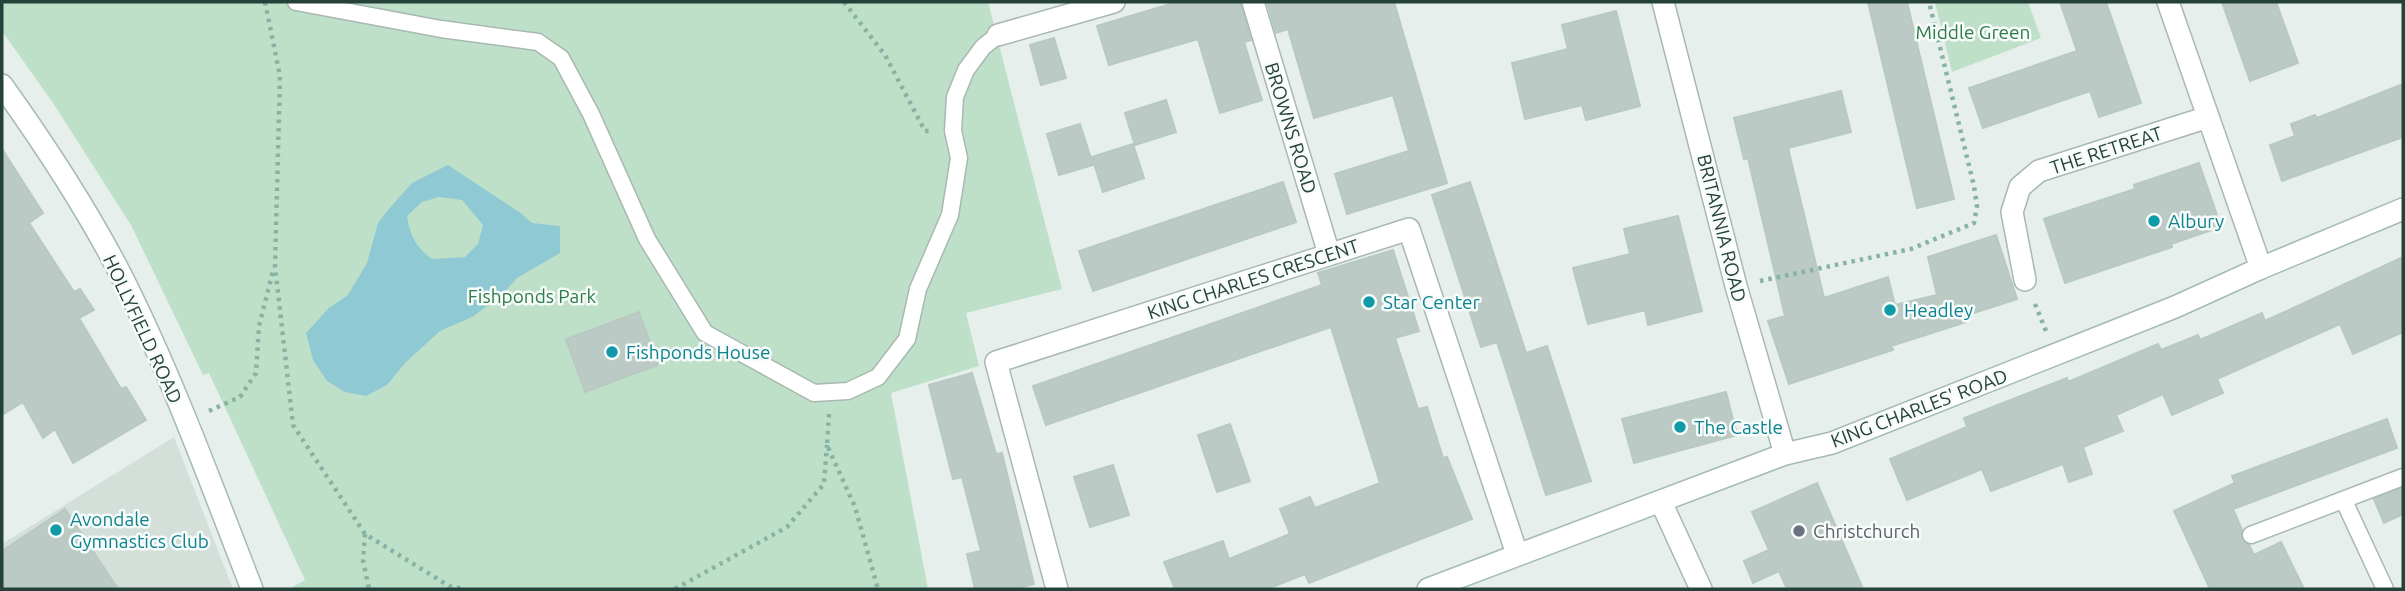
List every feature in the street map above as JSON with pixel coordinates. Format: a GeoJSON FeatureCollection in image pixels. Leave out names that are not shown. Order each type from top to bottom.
{"type":"FeatureCollection","features":[{"type":"Feature","properties":{"kind":"street"},"geometry":{"type":"LineString","coordinates":[[998,35],[1114,2]]}},
{"type":"Feature","properties":{"kind":"street","name":"BROWNS ROAD"},"geometry":{"type":"LineString","coordinates":[[1253,2],[1329,254]]}},
{"type":"Feature","properties":{"kind":"street","name":"BRITANNIA ROAD"},"geometry":{"type":"LineString","coordinates":[[1663,2],[1736,286],[1784,454]]}},
{"type":"Feature","properties":{"kind":"street"},"geometry":{"type":"LineString","coordinates":[[2168,2],[2261,268]]}},
{"type":"Feature","properties":{"kind":"street","name":"HOLLYFIELD ROAD"},"geometry":{"type":"LineString","coordinates":[[2,85],[87,215],[121,275],[186,421],[252,589]]}},
{"type":"Feature","properties":{"kind":"street","name":"THE RETREAT"},"geometry":{"type":"LineString","coordinates":[[2025,280],[2012,212],[2020,187],[2039,171],[2208,117]]}},
{"type":"Feature","properties":{"kind":"street","name":"KING CHARLES' ROAD"},"geometry":{"type":"LineString","coordinates":[[1428,589],[1784,454],[1832,443],[2175,307],[2403,209]]}},
{"type":"Feature","properties":{"kind":"street","name":"KING CHARLES CRESCENT"},"geometry":{"type":"LineString","coordinates":[[1057,589],[996,362],[1409,229],[1517,554]]}},
{"type":"Feature","properties":{"kind":"street"},"geometry":{"type":"LineString","coordinates":[[1661,502],[1701,589]]}},
{"type":"Feature","properties":{"kind":"lane"},"geometry":{"type":"LineString","coordinates":[[296,2],[441,29],[538,42],[561,58],[585,102],[646,239],[705,333],[814,393],[848,391],[878,377],[907,339],[918,289],[950,215],[959,158],[953,131],[955,97],[966,70],[983,47],[998,35]]}},
{"type":"Feature","properties":{"kind":"lane"},"geometry":{"type":"LineString","coordinates":[[2251,535],[2403,477]]}},
{"type":"Feature","properties":{"kind":"lane"},"geometry":{"type":"LineString","coordinates":[[2344,501],[2385,589]]}},
{"type":"Feature","properties":{"kind":"path"},"geometry":{"type":"LineString","coordinates":[[265,2],[280,76],[275,266],[293,425],[365,534],[449,586],[464,589]]}},
{"type":"Feature","properties":{"kind":"path"},"geometry":{"type":"LineString","coordinates":[[844,2],[885,55],[925,131],[953,131]]}},
{"type":"Feature","properties":{"kind":"path"},"geometry":{"type":"LineString","coordinates":[[1736,286],[1911,249],[1974,223],[1977,206],[1975,186],[1929,2]]}},
{"type":"Feature","properties":{"kind":"path"},"geometry":{"type":"LineString","coordinates":[[186,421],[240,397],[256,373],[259,326],[275,266]]}},
{"type":"Feature","properties":{"kind":"path"},"geometry":{"type":"LineString","coordinates":[[675,589],[787,527],[824,484],[831,393]]}},
{"type":"Feature","properties":{"kind":"path"},"geometry":{"type":"LineString","coordinates":[[827,445],[855,507],[878,589]]}},
{"type":"Feature","properties":{"kind":"path"},"geometry":{"type":"LineString","coordinates":[[365,534],[363,560],[369,589]]}},
{"type":"Feature","properties":{"kind":"shaded area"},"geometry":{"type":"Polygon","coordinates":[[[174,437],[233,589],[2,589],[2,544],[174,437]]]}},
{"type":"Feature","properties":{"kind":"green space","name":"Fishponds Park"},"geometry":{"type":"Polygon","coordinates":[[[2,2],[988,2],[1062,289],[966,313],[979,366],[891,393],[928,589],[289,589],[305,580],[209,373],[203,375],[131,225],[53,103],[2,31],[2,2]]]}},
{"type":"Feature","properties":{"kind":"green space","name":"Middle Green"},"geometry":{"type":"Polygon","coordinates":[[[1935,2],[2028,2],[2041,38],[1952,72],[1935,2]]]}},
{"type":"Feature","properties":{"kind":"water"},"geometry":{"type":"Polygon","coordinates":[[[448,165],[532,223],[560,226],[560,253],[517,278],[500,297],[472,317],[440,331],[405,363],[387,385],[366,396],[345,392],[327,381],[313,360],[306,333],[329,308],[348,295],[367,263],[378,223],[412,183],[448,165]],[[439,197],[422,202],[407,216],[415,240],[432,259],[465,257],[478,244],[483,225],[462,200],[439,197]]]}},
{"type":"Feature","properties":{"kind":"building"},"geometry":{"type":"Polygon","coordinates":[[[1177,2],[1240,2],[1251,40],[1244,42],[1262,100],[1220,113],[1198,39],[1109,65],[1097,26],[1177,2]]]}},
{"type":"Feature","properties":{"kind":"building"},"geometry":{"type":"Polygon","coordinates":[[[1267,2],[1394,2],[1447,183],[1347,214],[1335,174],[1409,151],[1393,95],[1314,118],[1288,29],[1276,33],[1267,2]]]}},
{"type":"Feature","properties":{"kind":"building"},"geometry":{"type":"Polygon","coordinates":[[[1868,2],[1907,2],[1954,199],[1917,208],[1868,2]]]}},
{"type":"Feature","properties":{"kind":"building"},"geometry":{"type":"Polygon","coordinates":[[[2060,2],[2106,2],[2141,103],[2099,117],[2090,91],[1983,128],[1969,88],[2077,51],[2060,2]]]}},
{"type":"Feature","properties":{"kind":"building"},"geometry":{"type":"Polygon","coordinates":[[[2222,2],[2276,2],[2298,63],[2250,81],[2222,2]]]}},
{"type":"Feature","properties":{"kind":"building"},"geometry":{"type":"Polygon","coordinates":[[[1616,11],[1640,106],[1586,120],[1582,105],[1525,119],[1512,63],[1568,49],[1562,25],[1616,11]]]}},
{"type":"Feature","properties":{"kind":"building"},"geometry":{"type":"Polygon","coordinates":[[[1054,38],[1066,78],[1041,85],[1030,45],[1054,38]]]}},
{"type":"Feature","properties":{"kind":"building"},"geometry":{"type":"Polygon","coordinates":[[[2403,84],[2403,137],[2282,181],[2270,145],[2295,136],[2291,124],[2315,115],[2317,118],[2403,84]]]}},
{"type":"Feature","properties":{"kind":"building"},"geometry":{"type":"Polygon","coordinates":[[[1841,91],[1851,132],[1788,148],[1824,298],[1888,277],[1895,305],[1937,295],[1928,257],[1996,235],[2017,299],[1964,316],[1966,322],[1891,346],[1893,350],[1789,384],[1768,321],[1785,316],[1748,158],[1744,159],[1734,118],[1841,91]]]}},
{"type":"Feature","properties":{"kind":"building"},"geometry":{"type":"Polygon","coordinates":[[[1166,100],[1176,132],[1135,145],[1125,113],[1166,100]]]}},
{"type":"Feature","properties":{"kind":"building"},"geometry":{"type":"Polygon","coordinates":[[[1080,124],[1093,165],[1059,175],[1047,134],[1080,124]]]}},
{"type":"Feature","properties":{"kind":"building"},"geometry":{"type":"Polygon","coordinates":[[[1133,144],[1144,178],[1103,192],[1092,157],[1133,144]]]}},
{"type":"Feature","properties":{"kind":"building"},"geometry":{"type":"Polygon","coordinates":[[[2,149],[43,213],[29,223],[74,292],[80,289],[94,310],[79,318],[121,389],[126,387],[146,420],[73,463],[55,429],[43,438],[23,402],[2,415],[2,149]]]}},
{"type":"Feature","properties":{"kind":"building","name":"Albury"},"geometry":{"type":"Polygon","coordinates":[[[2199,163],[2221,227],[2171,244],[2172,247],[2065,283],[2044,219],[2135,189],[2134,185],[2199,163]]]}},
{"type":"Feature","properties":{"kind":"building"},"geometry":{"type":"Polygon","coordinates":[[[1283,182],[1296,222],[1093,291],[1079,251],[1283,182]]]}},
{"type":"Feature","properties":{"kind":"building"},"geometry":{"type":"Polygon","coordinates":[[[1470,182],[1526,353],[1547,346],[1591,481],[1546,495],[1497,342],[1481,347],[1432,195],[1470,182]]]}},
{"type":"Feature","properties":{"kind":"building"},"geometry":{"type":"Polygon","coordinates":[[[1678,216],[1702,311],[1648,325],[1645,310],[1588,324],[1573,268],[1630,254],[1624,229],[1678,216]]]}},
{"type":"Feature","properties":{"kind":"building"},"geometry":{"type":"Polygon","coordinates":[[[1393,250],[1419,331],[1395,338],[1418,409],[1427,407],[1443,458],[1447,457],[1472,519],[1309,583],[1305,574],[1267,589],[1175,589],[1164,562],[1223,541],[1229,559],[1290,534],[1280,509],[1310,497],[1315,508],[1380,483],[1331,327],[1046,425],[1033,386],[1322,285],[1318,273],[1393,250]]]}},
{"type":"Feature","properties":{"kind":"building"},"geometry":{"type":"Polygon","coordinates":[[[2403,257],[2403,332],[2353,354],[2340,324],[2217,379],[2223,393],[2172,415],[2163,394],[2116,415],[2123,431],[2083,447],[2092,474],[2069,482],[2063,464],[1991,491],[1982,469],[1907,500],[1890,459],[1967,427],[1964,418],[2067,378],[2068,382],[2158,344],[2161,350],[2198,335],[2200,340],[2262,313],[2265,321],[2403,257]]]}},
{"type":"Feature","properties":{"kind":"building","name":"Fishponds House"},"geometry":{"type":"Polygon","coordinates":[[[639,312],[658,365],[585,392],[566,339],[639,312]]]}},
{"type":"Feature","properties":{"kind":"building"},"geometry":{"type":"Polygon","coordinates":[[[972,373],[996,454],[1002,453],[1034,584],[1013,589],[975,589],[967,554],[981,551],[962,477],[953,479],[929,385],[972,373]]]}},
{"type":"Feature","properties":{"kind":"building","name":"The Castle"},"geometry":{"type":"Polygon","coordinates":[[[1726,392],[1737,435],[1634,463],[1622,419],[1726,392]]]}},
{"type":"Feature","properties":{"kind":"building"},"geometry":{"type":"Polygon","coordinates":[[[2387,419],[2397,448],[2233,509],[2242,530],[2242,539],[2254,555],[2281,542],[2304,589],[2210,589],[2174,511],[2235,483],[2232,476],[2387,419]]]}},
{"type":"Feature","properties":{"kind":"building"},"geometry":{"type":"Polygon","coordinates":[[[1230,424],[1250,481],[1217,492],[1198,435],[1230,424]]]}},
{"type":"Feature","properties":{"kind":"building"},"geometry":{"type":"Polygon","coordinates":[[[1113,465],[1129,515],[1090,527],[1074,477],[1113,465]]]}},
{"type":"Feature","properties":{"kind":"building","name":"Christchurch"},"geometry":{"type":"Polygon","coordinates":[[[1817,483],[1863,589],[1787,589],[1779,571],[1753,583],[1744,561],[1769,550],[1752,512],[1817,483]]]}},
{"type":"Feature","properties":{"kind":"building"},"geometry":{"type":"Polygon","coordinates":[[[2403,488],[2403,514],[2384,523],[2374,499],[2403,488]]]}},
{"type":"Feature","properties":{"kind":"building","name":"Avondale Gymnastics Club"},"geometry":{"type":"Polygon","coordinates":[[[65,509],[118,589],[2,589],[2,551],[65,509]]]}},
{"type":"Feature","properties":{"kind":"place","name":"Albury"},"geometry":{"type":"Point","coordinates":[2154,221]}},
{"type":"Feature","properties":{"kind":"place","name":"Star Center"},"geometry":{"type":"Point","coordinates":[1369,302]}},
{"type":"Feature","properties":{"kind":"place","name":"Headley"},"geometry":{"type":"Point","coordinates":[1890,310]}},
{"type":"Feature","properties":{"kind":"place","name":"Fishponds House"},"geometry":{"type":"Point","coordinates":[612,352]}},
{"type":"Feature","properties":{"kind":"place","name":"The Castle"},"geometry":{"type":"Point","coordinates":[1680,427]}},
{"type":"Feature","properties":{"kind":"place","name":"Avondale Gymnastics Club"},"geometry":{"type":"Point","coordinates":[56,530]}},
{"type":"Feature","properties":{"kind":"place","name":"Christchurch"},"geometry":{"type":"Point","coordinates":[1799,531]}}]}
